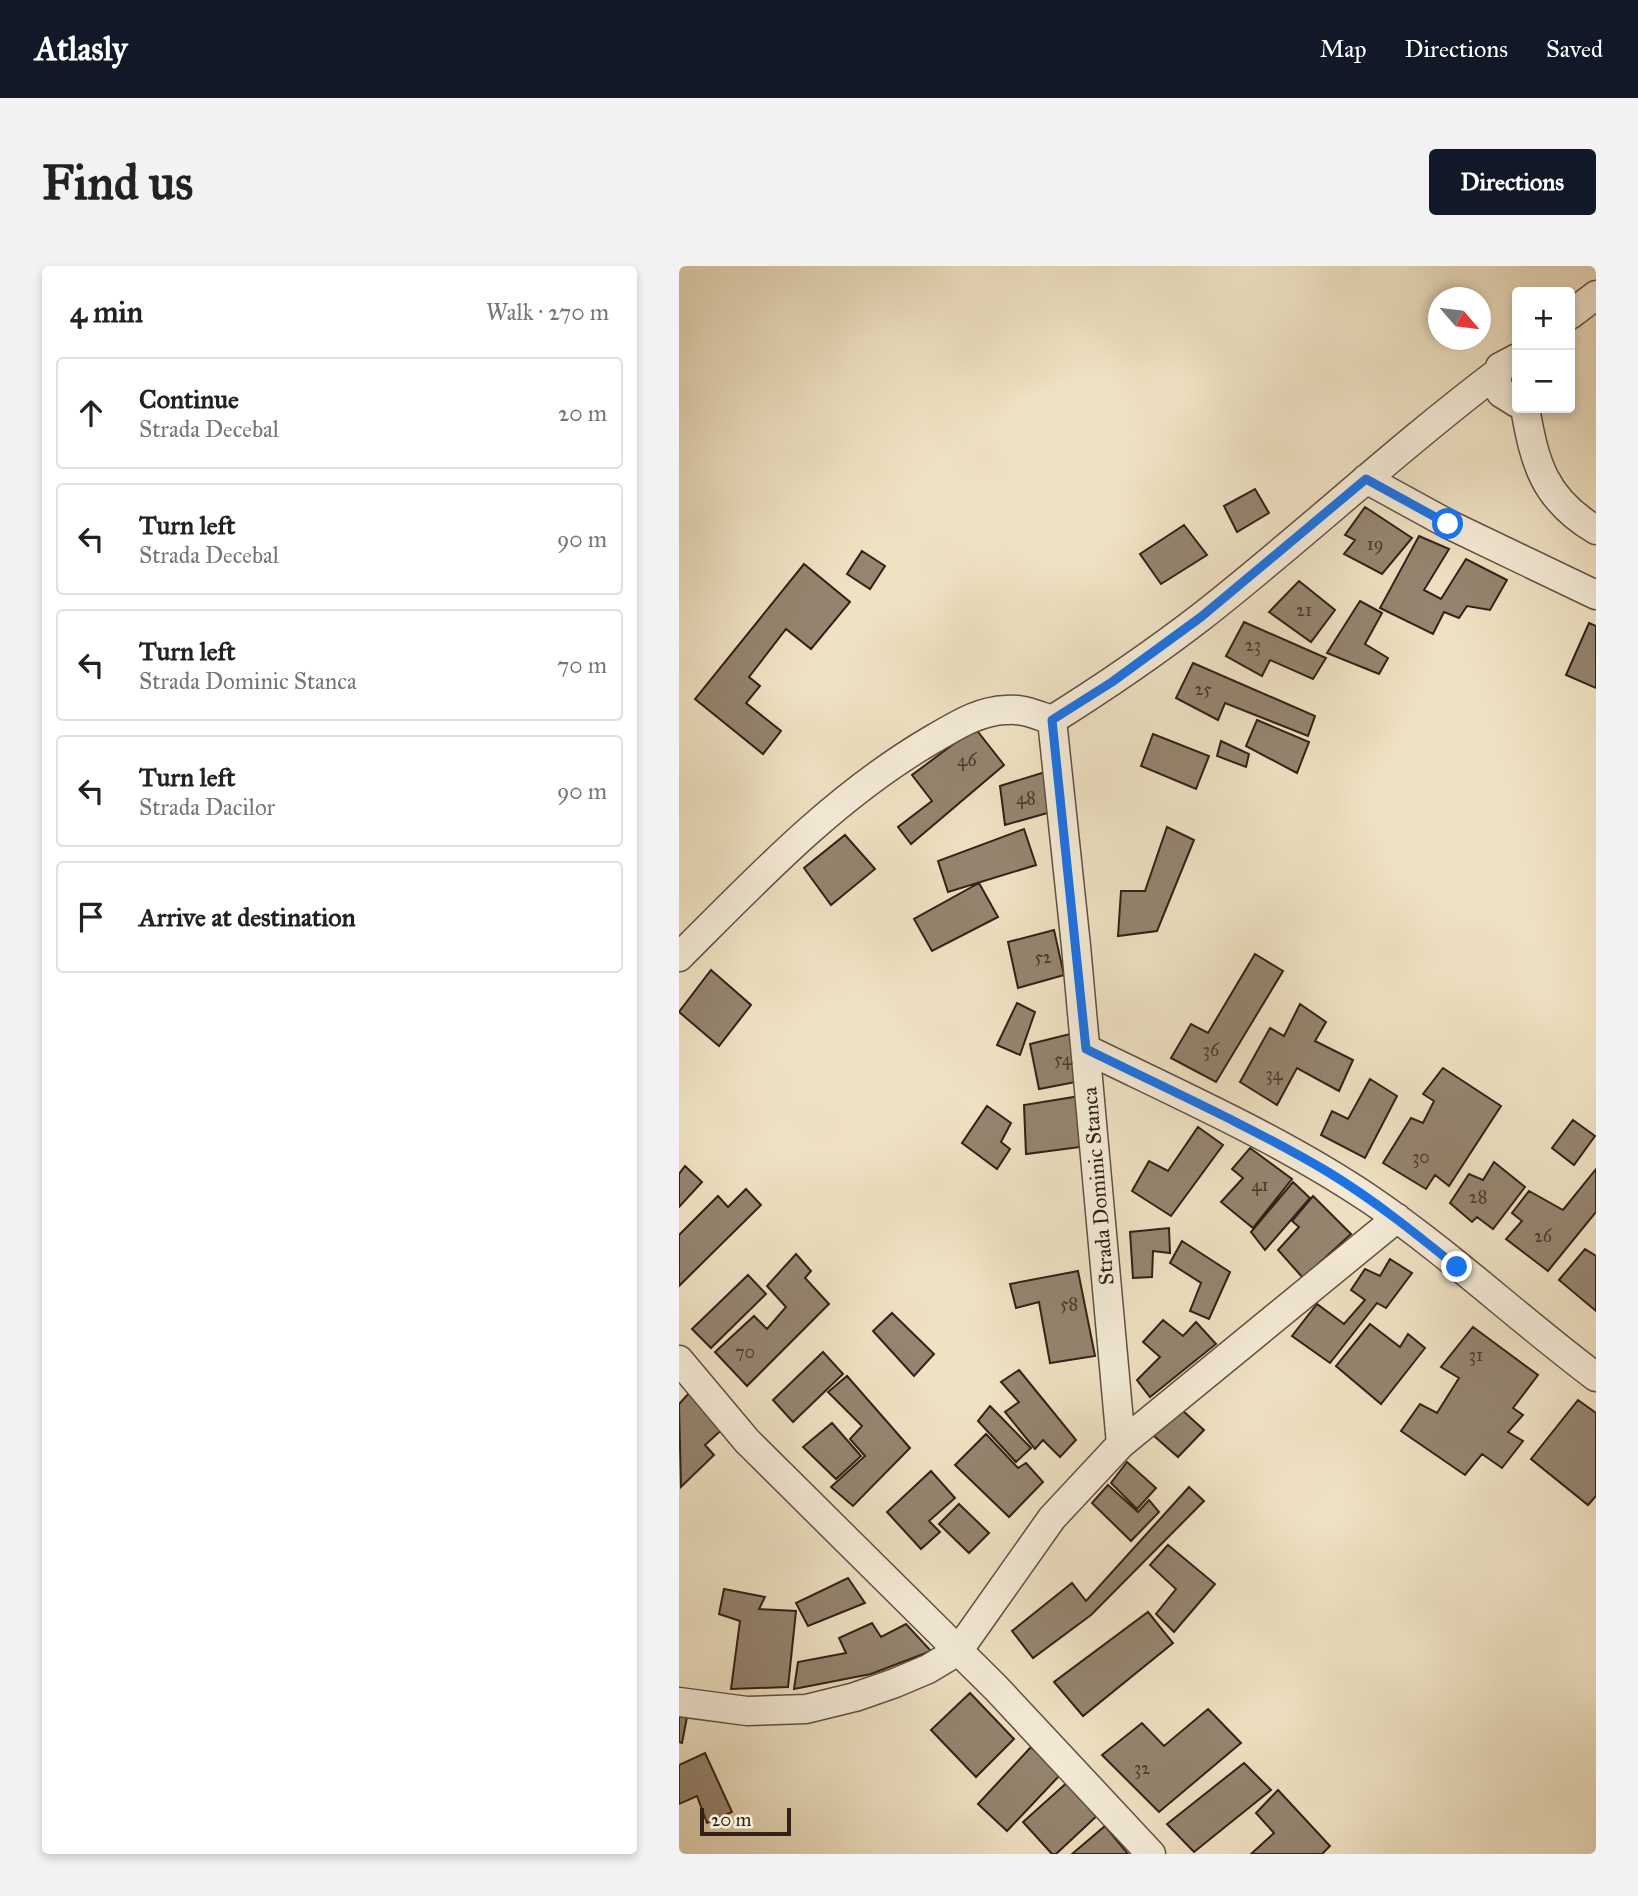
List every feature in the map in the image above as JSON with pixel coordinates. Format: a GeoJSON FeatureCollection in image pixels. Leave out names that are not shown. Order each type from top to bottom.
{"type":"FeatureCollection","features":[{"type":"Feature","properties":{"kind":"street"},"geometry":{"type":"LineString","coordinates":[[1575,311],[1596,295]]}},
{"type":"Feature","properties":{"kind":"street"},"geometry":{"type":"LineString","coordinates":[[1511,361],[1496,381],[1501,393],[1512,400]]}},
{"type":"Feature","properties":{"kind":"street"},"geometry":{"type":"LineString","coordinates":[[679,957],[796,840],[912,752],[972,717],[1006,709],[1027,711],[1052,720],[1112,682],[1201,617],[1511,361]]}},
{"type":"Feature","properties":{"kind":"street"},"geometry":{"type":"LineString","coordinates":[[1526,413],[1531,444],[1550,493],[1579,520],[1596,530]]}},
{"type":"Feature","properties":{"kind":"street"},"geometry":{"type":"LineString","coordinates":[[1366,479],[1448,524],[1596,595]]}},
{"type":"Feature","properties":{"kind":"street","name":"Strada Dominic Stanca"},"geometry":{"type":"LineString","coordinates":[[1052,720],[1086,1049],[1121,1444]]}},
{"type":"Feature","properties":{"kind":"street"},"geometry":{"type":"LineString","coordinates":[[1086,1049],[1293,1152],[1397,1218],[1596,1377]]}},
{"type":"Feature","properties":{"kind":"street"},"geometry":{"type":"LineString","coordinates":[[679,1702],[747,1712],[806,1709],[855,1697],[895,1683],[928,1669],[958,1651],[1052,1518],[1121,1444],[1397,1218]]}},
{"type":"Feature","properties":{"kind":"street"},"geometry":{"type":"LineString","coordinates":[[679,1360],[756,1450],[958,1651],[1151,1854]]}},
{"type":"Feature","properties":{"kind":"building"},"geometry":{"type":"Polygon","coordinates":[[[1255,489],[1269,513],[1237,532],[1224,506],[1255,489]]]}},
{"type":"Feature","properties":{"kind":"building"},"geometry":{"type":"Polygon","coordinates":[[[1365,507],[1412,538],[1382,574],[1344,554],[1355,540],[1345,535],[1365,507]]]}},
{"type":"Feature","properties":{"kind":"building"},"geometry":{"type":"Polygon","coordinates":[[[1184,525],[1207,555],[1161,584],[1140,554],[1184,525]]]}},
{"type":"Feature","properties":{"kind":"building"},"geometry":{"type":"Polygon","coordinates":[[[1419,536],[1449,549],[1424,590],[1441,599],[1466,559],[1507,580],[1490,610],[1467,606],[1459,618],[1444,612],[1433,634],[1380,608],[1419,536]]]}},
{"type":"Feature","properties":{"kind":"building"},"geometry":{"type":"Polygon","coordinates":[[[862,551],[885,566],[870,589],[847,574],[862,551]]]}},
{"type":"Feature","properties":{"kind":"building"},"geometry":{"type":"Polygon","coordinates":[[[804,564],[850,602],[811,649],[786,629],[749,677],[760,686],[746,703],[781,731],[763,754],[695,699],[804,564]]]}},
{"type":"Feature","properties":{"kind":"building"},"geometry":{"type":"Polygon","coordinates":[[[1299,581],[1335,610],[1311,642],[1269,612],[1299,581]]]}},
{"type":"Feature","properties":{"kind":"building"},"geometry":{"type":"Polygon","coordinates":[[[1360,601],[1382,613],[1365,644],[1388,658],[1379,674],[1327,653],[1360,601]]]}},
{"type":"Feature","properties":{"kind":"building"},"geometry":{"type":"Polygon","coordinates":[[[1244,622],[1326,658],[1313,679],[1270,660],[1262,676],[1226,656],[1244,622]]]}},
{"type":"Feature","properties":{"kind":"building"},"geometry":{"type":"Polygon","coordinates":[[[1589,623],[1596,626],[1596,688],[1566,675],[1589,623]]]}},
{"type":"Feature","properties":{"kind":"building"},"geometry":{"type":"Polygon","coordinates":[[[1193,663],[1315,716],[1308,736],[1225,703],[1218,720],[1176,698],[1193,663]]]}},
{"type":"Feature","properties":{"kind":"building"},"geometry":{"type":"Polygon","coordinates":[[[1257,720],[1309,742],[1297,773],[1246,746],[1257,720]]]}},
{"type":"Feature","properties":{"kind":"building"},"geometry":{"type":"Polygon","coordinates":[[[975,728],[1004,765],[911,844],[898,827],[932,801],[912,775],[975,728]]]}},
{"type":"Feature","properties":{"kind":"building"},"geometry":{"type":"Polygon","coordinates":[[[1153,734],[1209,756],[1196,789],[1141,766],[1153,734]]]}},
{"type":"Feature","properties":{"kind":"building"},"geometry":{"type":"Polygon","coordinates":[[[1221,741],[1249,754],[1246,767],[1217,756],[1221,741]]]}},
{"type":"Feature","properties":{"kind":"building"},"geometry":{"type":"Polygon","coordinates":[[[1045,772],[1051,812],[1005,825],[1000,786],[1045,772]]]}},
{"type":"Feature","properties":{"kind":"building"},"geometry":{"type":"Polygon","coordinates":[[[1167,827],[1194,840],[1157,931],[1118,936],[1121,891],[1145,891],[1167,827]]]}},
{"type":"Feature","properties":{"kind":"building"},"geometry":{"type":"Polygon","coordinates":[[[1024,829],[1036,865],[948,892],[938,861],[1024,829]]]}},
{"type":"Feature","properties":{"kind":"building"},"geometry":{"type":"Polygon","coordinates":[[[845,835],[875,869],[831,905],[804,868],[845,835]]]}},
{"type":"Feature","properties":{"kind":"building"},"geometry":{"type":"Polygon","coordinates":[[[979,883],[998,917],[932,951],[914,919],[979,883]]]}},
{"type":"Feature","properties":{"kind":"building"},"geometry":{"type":"Polygon","coordinates":[[[1054,930],[1064,975],[1018,988],[1008,942],[1054,930]]]}},
{"type":"Feature","properties":{"kind":"building"},"geometry":{"type":"Polygon","coordinates":[[[1255,954],[1283,971],[1216,1082],[1171,1058],[1191,1024],[1208,1033],[1255,954]]]}},
{"type":"Feature","properties":{"kind":"building"},"geometry":{"type":"Polygon","coordinates":[[[711,970],[751,1005],[719,1046],[679,1012],[711,970]]]}},
{"type":"Feature","properties":{"kind":"building"},"geometry":{"type":"Polygon","coordinates":[[[1017,1003],[1035,1012],[1020,1055],[997,1045],[1017,1003]]]}},
{"type":"Feature","properties":{"kind":"building"},"geometry":{"type":"Polygon","coordinates":[[[1300,1004],[1326,1022],[1315,1041],[1353,1060],[1339,1091],[1297,1068],[1277,1105],[1240,1082],[1270,1028],[1284,1036],[1300,1004]]]}},
{"type":"Feature","properties":{"kind":"building"},"geometry":{"type":"Polygon","coordinates":[[[1074,1033],[1081,1081],[1039,1089],[1030,1044],[1074,1033]]]}},
{"type":"Feature","properties":{"kind":"building"},"geometry":{"type":"Polygon","coordinates":[[[1443,1068],[1501,1106],[1449,1186],[1435,1175],[1426,1189],[1383,1163],[1411,1118],[1423,1123],[1434,1101],[1423,1094],[1443,1068]]]}},
{"type":"Feature","properties":{"kind":"building"},"geometry":{"type":"Polygon","coordinates":[[[1370,1079],[1397,1096],[1365,1158],[1321,1135],[1332,1111],[1348,1119],[1370,1079]]]}},
{"type":"Feature","properties":{"kind":"building"},"geometry":{"type":"Polygon","coordinates":[[[1080,1096],[1088,1146],[1026,1154],[1024,1105],[1080,1096]]]}},
{"type":"Feature","properties":{"kind":"building"},"geometry":{"type":"Polygon","coordinates":[[[987,1106],[1011,1123],[1001,1142],[1010,1149],[997,1169],[962,1143],[987,1106]]]}},
{"type":"Feature","properties":{"kind":"building"},"geometry":{"type":"Polygon","coordinates":[[[1573,1120],[1595,1136],[1574,1165],[1552,1148],[1573,1120]]]}},
{"type":"Feature","properties":{"kind":"building"},"geometry":{"type":"Polygon","coordinates":[[[1198,1127],[1223,1145],[1171,1216],[1132,1191],[1149,1161],[1168,1171],[1198,1127]]]}},
{"type":"Feature","properties":{"kind":"building"},"geometry":{"type":"Polygon","coordinates":[[[1250,1148],[1292,1179],[1253,1228],[1221,1202],[1243,1178],[1232,1169],[1250,1148]]]}},
{"type":"Feature","properties":{"kind":"building"},"geometry":{"type":"Polygon","coordinates":[[[1494,1162],[1525,1187],[1493,1229],[1477,1217],[1472,1222],[1450,1203],[1469,1174],[1483,1180],[1494,1162]]]}},
{"type":"Feature","properties":{"kind":"building"},"geometry":{"type":"Polygon","coordinates":[[[685,1166],[702,1182],[679,1207],[679,1174],[685,1166]]]}},
{"type":"Feature","properties":{"kind":"building"},"geometry":{"type":"Polygon","coordinates":[[[1596,1169],[1596,1212],[1548,1271],[1506,1239],[1522,1221],[1512,1213],[1529,1191],[1563,1210],[1596,1169]]]}},
{"type":"Feature","properties":{"kind":"building"},"geometry":{"type":"Polygon","coordinates":[[[1293,1182],[1310,1198],[1265,1250],[1251,1232],[1293,1182]]]}},
{"type":"Feature","properties":{"kind":"building"},"geometry":{"type":"Polygon","coordinates":[[[746,1189],[761,1205],[679,1286],[679,1235],[718,1196],[728,1207],[746,1189]]]}},
{"type":"Feature","properties":{"kind":"building"},"geometry":{"type":"Polygon","coordinates":[[[1313,1196],[1351,1234],[1303,1278],[1278,1250],[1299,1227],[1292,1221],[1313,1196]]]}},
{"type":"Feature","properties":{"kind":"building"},"geometry":{"type":"Polygon","coordinates":[[[1169,1228],[1170,1253],[1153,1251],[1152,1277],[1133,1278],[1130,1232],[1169,1228]]]}},
{"type":"Feature","properties":{"kind":"building"},"geometry":{"type":"Polygon","coordinates":[[[1182,1241],[1230,1272],[1209,1319],[1190,1311],[1201,1283],[1170,1263],[1182,1241]]]}},
{"type":"Feature","properties":{"kind":"building"},"geometry":{"type":"Polygon","coordinates":[[[1585,1249],[1596,1256],[1596,1311],[1559,1280],[1585,1249]]]}},
{"type":"Feature","properties":{"kind":"building"},"geometry":{"type":"Polygon","coordinates":[[[796,1254],[811,1271],[805,1278],[829,1304],[747,1386],[715,1352],[754,1316],[767,1329],[786,1307],[767,1286],[796,1254]]]}},
{"type":"Feature","properties":{"kind":"building"},"geometry":{"type":"Polygon","coordinates":[[[1390,1259],[1412,1273],[1386,1308],[1377,1303],[1330,1363],[1292,1336],[1317,1304],[1344,1324],[1365,1300],[1351,1290],[1365,1269],[1380,1276],[1390,1259]]]}},
{"type":"Feature","properties":{"kind":"building"},"geometry":{"type":"Polygon","coordinates":[[[1078,1271],[1095,1356],[1050,1363],[1039,1302],[1016,1308],[1010,1284],[1078,1271]]]}},
{"type":"Feature","properties":{"kind":"building"},"geometry":{"type":"Polygon","coordinates":[[[748,1275],[766,1294],[711,1348],[692,1329],[748,1275]]]}},
{"type":"Feature","properties":{"kind":"building"},"geometry":{"type":"Polygon","coordinates":[[[892,1313],[934,1354],[914,1376],[873,1331],[892,1313]]]}},
{"type":"Feature","properties":{"kind":"building"},"geometry":{"type":"Polygon","coordinates":[[[1163,1320],[1183,1336],[1196,1322],[1216,1344],[1150,1397],[1137,1380],[1160,1357],[1143,1342],[1163,1320]]]}},
{"type":"Feature","properties":{"kind":"building"},"geometry":{"type":"Polygon","coordinates":[[[1370,1324],[1400,1347],[1408,1334],[1425,1348],[1381,1404],[1336,1366],[1370,1324]]]}},
{"type":"Feature","properties":{"kind":"building"},"geometry":{"type":"Polygon","coordinates":[[[1473,1327],[1538,1375],[1513,1408],[1523,1415],[1508,1432],[1523,1441],[1502,1468],[1482,1454],[1465,1475],[1401,1431],[1420,1404],[1437,1413],[1459,1378],[1441,1367],[1473,1327]]]}},
{"type":"Feature","properties":{"kind":"building"},"geometry":{"type":"Polygon","coordinates":[[[823,1352],[843,1374],[793,1422],[773,1400],[823,1352]]]}},
{"type":"Feature","properties":{"kind":"building"},"geometry":{"type":"Polygon","coordinates":[[[1019,1370],[1076,1440],[1060,1457],[1043,1440],[1035,1449],[1005,1412],[1019,1402],[1001,1382],[1019,1370]]]}},
{"type":"Feature","properties":{"kind":"building"},"geometry":{"type":"Polygon","coordinates":[[[847,1376],[910,1448],[853,1506],[831,1487],[865,1456],[850,1439],[862,1426],[828,1392],[847,1376]]]}},
{"type":"Feature","properties":{"kind":"building"},"geometry":{"type":"Polygon","coordinates":[[[692,1390],[727,1425],[705,1445],[714,1455],[681,1487],[679,1404],[692,1390]]]}},
{"type":"Feature","properties":{"kind":"building"},"geometry":{"type":"Polygon","coordinates":[[[1578,1400],[1596,1413],[1596,1496],[1588,1505],[1531,1459],[1578,1400]]]}},
{"type":"Feature","properties":{"kind":"building"},"geometry":{"type":"Polygon","coordinates":[[[990,1406],[1031,1448],[1016,1462],[978,1421],[990,1406]]]}},
{"type":"Feature","properties":{"kind":"building"},"geometry":{"type":"Polygon","coordinates":[[[1182,1410],[1204,1430],[1178,1457],[1154,1436],[1182,1410]]]}},
{"type":"Feature","properties":{"kind":"building"},"geometry":{"type":"Polygon","coordinates":[[[832,1423],[861,1456],[836,1479],[803,1447],[832,1423]]]}},
{"type":"Feature","properties":{"kind":"building"},"geometry":{"type":"Polygon","coordinates":[[[986,1434],[1018,1468],[1026,1463],[1043,1482],[1009,1517],[955,1465],[986,1434]]]}},
{"type":"Feature","properties":{"kind":"building"},"geometry":{"type":"Polygon","coordinates":[[[1127,1462],[1156,1488],[1137,1509],[1111,1483],[1127,1462]]]}},
{"type":"Feature","properties":{"kind":"building"},"geometry":{"type":"Polygon","coordinates":[[[931,1471],[955,1498],[929,1521],[940,1532],[921,1549],[887,1512],[931,1471]]]}},
{"type":"Feature","properties":{"kind":"building"},"geometry":{"type":"Polygon","coordinates":[[[1108,1485],[1138,1512],[1149,1500],[1159,1512],[1131,1541],[1092,1503],[1108,1485]]]}},
{"type":"Feature","properties":{"kind":"building"},"geometry":{"type":"Polygon","coordinates":[[[1189,1487],[1204,1501],[1091,1615],[1033,1658],[1012,1631],[1072,1583],[1086,1601],[1189,1487]]]}},
{"type":"Feature","properties":{"kind":"building"},"geometry":{"type":"Polygon","coordinates":[[[959,1504],[989,1533],[969,1553],[939,1524],[959,1504]]]}},
{"type":"Feature","properties":{"kind":"building"},"geometry":{"type":"Polygon","coordinates":[[[1168,1545],[1215,1584],[1174,1632],[1156,1614],[1176,1589],[1150,1565],[1168,1545]]]}},
{"type":"Feature","properties":{"kind":"building"},"geometry":{"type":"Polygon","coordinates":[[[848,1578],[865,1603],[808,1626],[796,1603],[848,1578]]]}},
{"type":"Feature","properties":{"kind":"building"},"geometry":{"type":"Polygon","coordinates":[[[724,1589],[765,1597],[759,1609],[796,1611],[788,1687],[731,1689],[740,1621],[719,1614],[724,1589]]]}},
{"type":"Feature","properties":{"kind":"building"},"geometry":{"type":"Polygon","coordinates":[[[1148,1612],[1173,1643],[1083,1716],[1054,1682],[1148,1612]]]}},
{"type":"Feature","properties":{"kind":"building"},"geometry":{"type":"Polygon","coordinates":[[[872,1623],[881,1637],[906,1624],[931,1651],[871,1674],[794,1689],[798,1662],[846,1653],[839,1638],[872,1623]]]}},
{"type":"Feature","properties":{"kind":"building"},"geometry":{"type":"Polygon","coordinates":[[[970,1693],[1014,1739],[976,1777],[931,1730],[970,1693]]]}},
{"type":"Feature","properties":{"kind":"building"},"geometry":{"type":"Polygon","coordinates":[[[1208,1709],[1241,1743],[1159,1812],[1102,1755],[1142,1723],[1164,1746],[1208,1709]]]}},
{"type":"Feature","properties":{"kind":"building"},"geometry":{"type":"Polygon","coordinates":[[[679,1716],[687,1717],[682,1743],[679,1742],[679,1716]]]}},
{"type":"Feature","properties":{"kind":"building"},"geometry":{"type":"Polygon","coordinates":[[[1031,1747],[1060,1775],[1007,1831],[978,1804],[1031,1747]]]}},
{"type":"Feature","properties":{"kind":"building"},"geometry":{"type":"Polygon","coordinates":[[[705,1753],[732,1812],[707,1823],[697,1796],[679,1804],[679,1765],[705,1753]]]}},
{"type":"Feature","properties":{"kind":"building"},"geometry":{"type":"Polygon","coordinates":[[[1244,1763],[1271,1790],[1194,1852],[1167,1824],[1244,1763]]]}},
{"type":"Feature","properties":{"kind":"building"},"geometry":{"type":"Polygon","coordinates":[[[1071,1779],[1101,1812],[1056,1854],[1052,1854],[1023,1822],[1071,1779]]]}},
{"type":"Feature","properties":{"kind":"building"},"geometry":{"type":"Polygon","coordinates":[[[1278,1790],[1330,1846],[1322,1854],[1251,1854],[1274,1833],[1256,1813],[1278,1790]]]}},
{"type":"Feature","properties":{"kind":"building"},"geometry":{"type":"Polygon","coordinates":[[[1105,1826],[1128,1854],[1072,1854],[1105,1826]]]}},
{"type":"Feature","properties":{"kind":"route"},"geometry":{"type":"LineString","coordinates":[[1448,524],[1366,479],[1201,617],[1112,682],[1052,720],[1086,1049],[1330,1173],[1397,1218],[1457,1267]]}}]}
